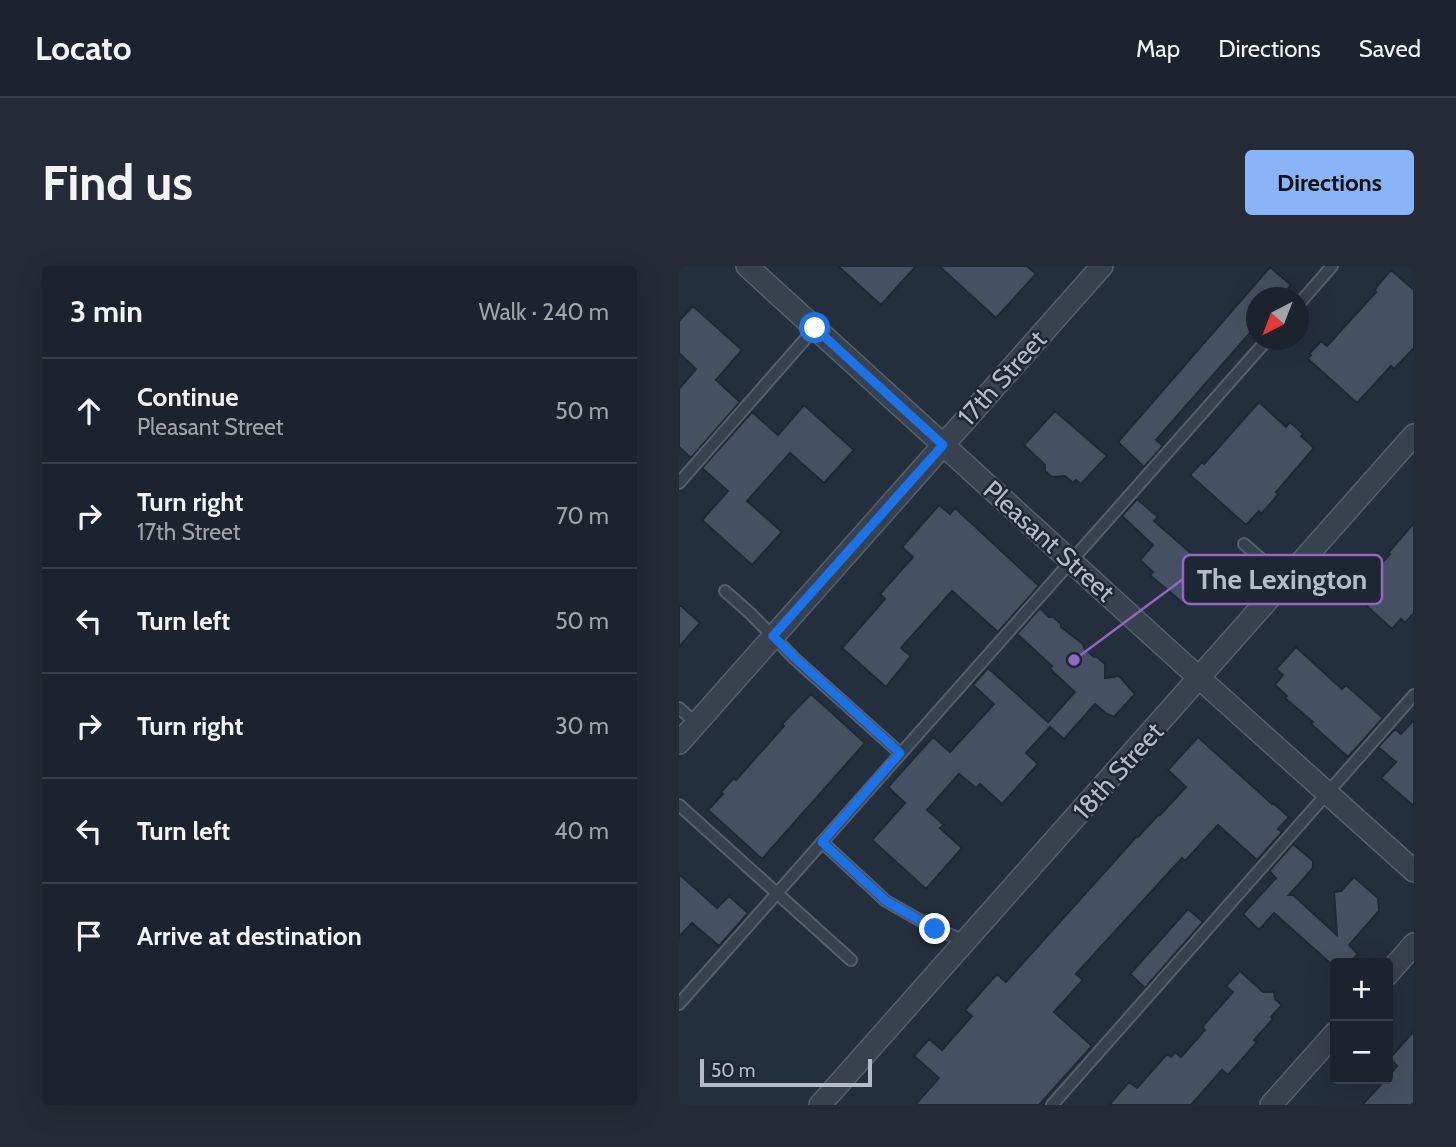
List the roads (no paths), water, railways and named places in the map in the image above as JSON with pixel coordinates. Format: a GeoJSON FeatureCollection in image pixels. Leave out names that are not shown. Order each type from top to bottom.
{"type":"FeatureCollection","features":[{"type":"Feature","properties":{"kind":"street","name":"Pleasant Street"},"geometry":{"type":"LineString","coordinates":[[747,266],[1414,871]]}},
{"type":"Feature","properties":{"kind":"street","name":"17th Street"},"geometry":{"type":"LineString","coordinates":[[679,743],[1101,266]]}},
{"type":"Feature","properties":{"kind":"street","name":"18th Street"},"geometry":{"type":"LineString","coordinates":[[820,1105],[1414,435]]}},
{"type":"Feature","properties":{"kind":"street"},"geometry":{"type":"LineString","coordinates":[[1393,968],[1414,944]]}},
{"type":"Feature","properties":{"kind":"street"},"geometry":{"type":"LineString","coordinates":[[1271,1105],[1330,1039]]}},
{"type":"Feature","properties":{"kind":"lane"},"geometry":{"type":"LineString","coordinates":[[1309,292],[1332,266]]}},
{"type":"Feature","properties":{"kind":"lane"},"geometry":{"type":"LineString","coordinates":[[679,483],[815,328]]}},
{"type":"Feature","properties":{"kind":"lane"},"geometry":{"type":"LineString","coordinates":[[679,1004],[1258,350]]}},
{"type":"Feature","properties":{"kind":"lane"},"geometry":{"type":"LineString","coordinates":[[1156,465],[1166,474]]}},
{"type":"Feature","properties":{"kind":"lane"},"geometry":{"type":"LineString","coordinates":[[1244,544],[1286,581]]}},
{"type":"Feature","properties":{"kind":"lane"},"geometry":{"type":"LineString","coordinates":[[725,591],[900,753]]}},
{"type":"Feature","properties":{"kind":"lane"},"geometry":{"type":"LineString","coordinates":[[1052,1105],[1414,695]]}},
{"type":"Feature","properties":{"kind":"lane"},"geometry":{"type":"LineString","coordinates":[[679,708],[696,723]]}},
{"type":"Feature","properties":{"kind":"lane"},"geometry":{"type":"LineString","coordinates":[[679,805],[851,960]]}},
{"type":"Feature","properties":{"kind":"lane"},"geometry":{"type":"LineString","coordinates":[[822,842],[886,901],[935,929],[966,941]]}},
{"type":"Feature","properties":{"kind":"place","name":"The Lexington"},"geometry":{"type":"Point","coordinates":[1074,660]}}]}
